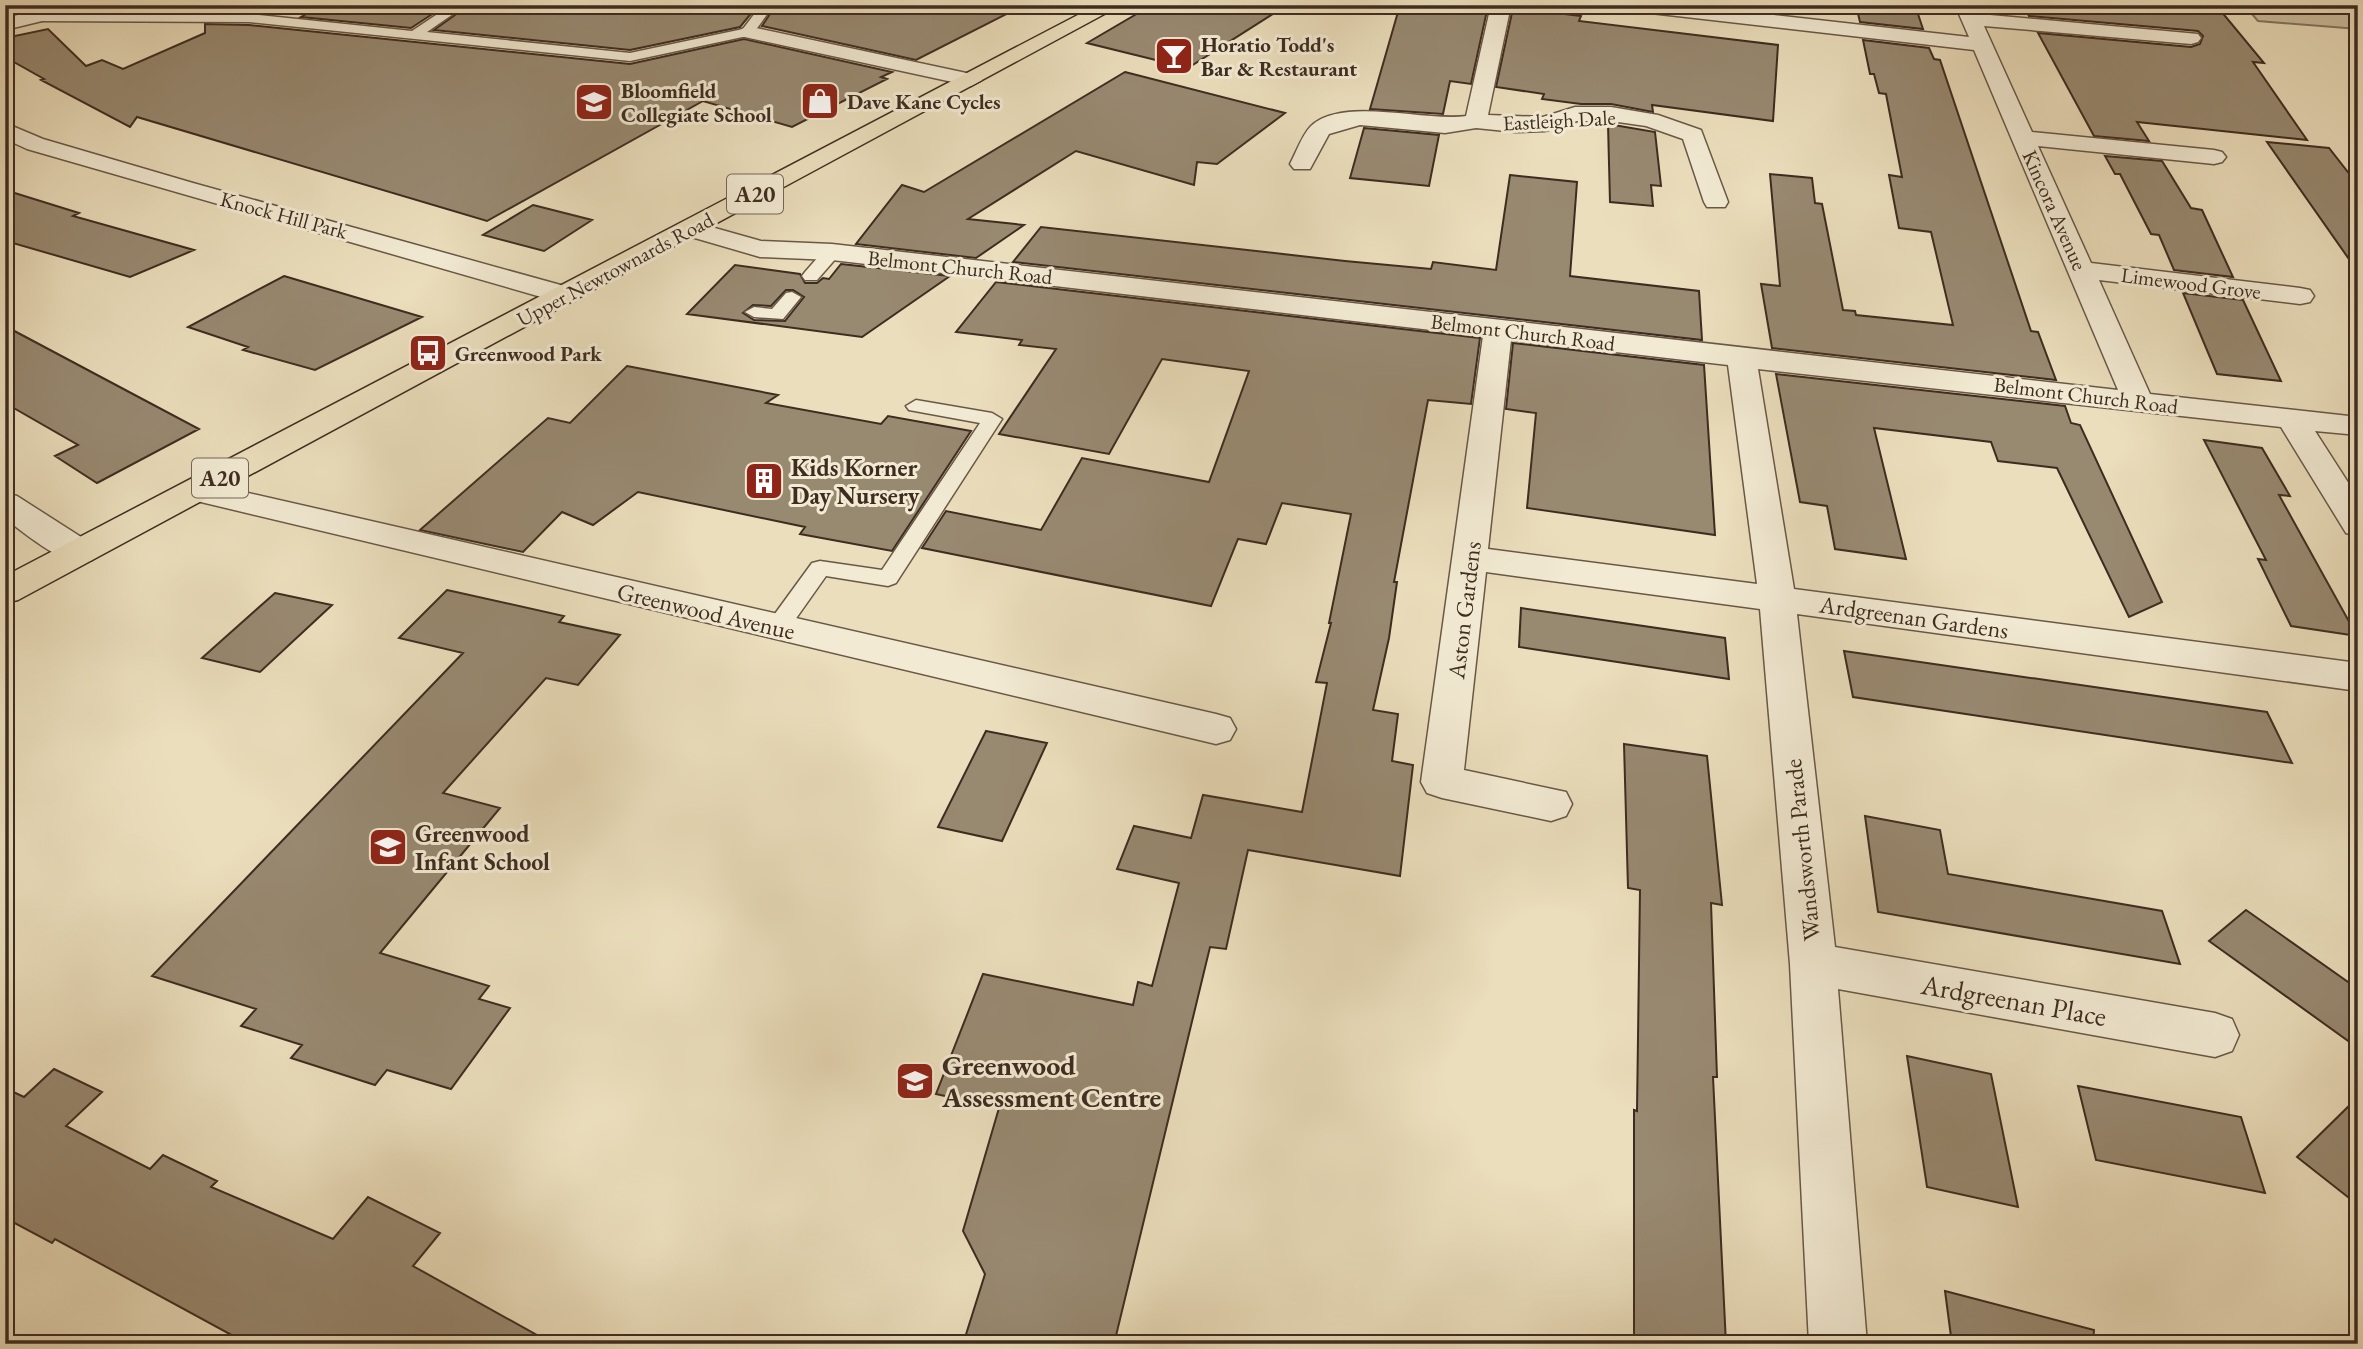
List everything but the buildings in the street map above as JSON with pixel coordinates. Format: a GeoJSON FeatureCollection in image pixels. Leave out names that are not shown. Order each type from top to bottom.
{"type":"FeatureCollection","features":[{"type":"Feature","properties":{"kind":"main road","name":"Upper Newtownards Road"},"geometry":{"type":"LineString","coordinates":[[5,591],[1112,5]]}},
{"type":"Feature","properties":{"kind":"street","name":"Eastleigh Dale"},"geometry":{"type":"LineString","coordinates":[[1476,121],[1501,5]]}},
{"type":"Feature","properties":{"kind":"street"},"geometry":{"type":"LineString","coordinates":[[1633,5],[1983,45]]}},
{"type":"Feature","properties":{"kind":"street","name":"Kincora Avenue"},"geometry":{"type":"LineString","coordinates":[[1968,12],[2138,401]]}},
{"type":"Feature","properties":{"kind":"street","name":"Kincora Avenue"},"geometry":{"type":"LineString","coordinates":[[1968,12],[2191,38]]}},
{"type":"Feature","properties":{"kind":"street"},"geometry":{"type":"LineString","coordinates":[[5,24],[35,17]]}},
{"type":"Feature","properties":{"kind":"street"},"geometry":{"type":"LineString","coordinates":[[747,32],[971,80]]}},
{"type":"Feature","properties":{"kind":"street","name":"Eastleigh Dale"},"geometry":{"type":"LineString","coordinates":[[1302,164],[1320,130],[1337,122],[1360,118],[1445,126],[1476,121],[1545,124],[1575,114],[1611,114],[1661,123],[1693,135],[1716,202]]}},
{"type":"Feature","properties":{"kind":"street","name":"Knock Hill Park"},"geometry":{"type":"LineString","coordinates":[[5,130],[35,144],[565,295]]}},
{"type":"Feature","properties":{"kind":"street"},"geometry":{"type":"LineString","coordinates":[[2024,138],[2214,157]]}},
{"type":"Feature","properties":{"kind":"street"},"geometry":{"type":"LineString","coordinates":[[5,154],[35,144]]}},
{"type":"Feature","properties":{"kind":"street","name":"Belmont Church Road"},"geometry":{"type":"LineString","coordinates":[[690,229],[760,249],[832,252],[1742,358],[2358,426]]}},
{"type":"Feature","properties":{"kind":"street","name":"Limewood Grove"},"geometry":{"type":"LineString","coordinates":[[2081,270],[2300,296]]}},
{"type":"Feature","properties":{"kind":"street","name":"Aston Gardens"},"geometry":{"type":"LineString","coordinates":[[1498,328],[1442,782],[1551,804]]}},
{"type":"Feature","properties":{"kind":"street","name":"Wandsworth Parade"},"geometry":{"type":"LineString","coordinates":[[1742,358],[1777,599],[1813,964],[1838,1344]]}},
{"type":"Feature","properties":{"kind":"street"},"geometry":{"type":"LineString","coordinates":[[2291,418],[2358,525]]}},
{"type":"Feature","properties":{"kind":"street","name":"Greenwood Avenue"},"geometry":{"type":"LineString","coordinates":[[196,491],[1216,729]]}},
{"type":"Feature","properties":{"kind":"street"},"geometry":{"type":"LineString","coordinates":[[5,503],[80,552]]}},
{"type":"Feature","properties":{"kind":"street","name":"Ardgreenan Gardens"},"geometry":{"type":"LineString","coordinates":[[1470,558],[2358,677]]}},
{"type":"Feature","properties":{"kind":"street","name":"Ardgreenan Place"},"geometry":{"type":"LineString","coordinates":[[1813,964],[2215,1035]]}},
{"type":"Feature","properties":{"kind":"lane"},"geometry":{"type":"LineString","coordinates":[[414,35],[460,5]]}},
{"type":"Feature","properties":{"kind":"lane"},"geometry":{"type":"LineString","coordinates":[[35,17],[249,18],[630,58],[747,32],[768,5]]}},
{"type":"Feature","properties":{"kind":"lane"},"geometry":{"type":"LineString","coordinates":[[811,276],[832,252]]}},
{"type":"Feature","properties":{"kind":"lane"},"geometry":{"type":"LineString","coordinates":[[754,312],[777,315],[792,297]]}},
{"type":"Feature","properties":{"kind":"lane"},"geometry":{"type":"LineString","coordinates":[[777,628],[820,568],[888,578],[992,419],[916,406]]}},
{"type":"Feature","properties":{"kind":"shaded area"},"geometry":{"type":"Polygon","coordinates":[[[2244,5],[2358,5],[2358,29],[2258,21],[2244,5]]]}},
{"type":"Feature","properties":{"kind":"place","name":"Horatio Todd's Bar & Restaurant"},"geometry":{"type":"Point","coordinates":[1174,56]}},
{"type":"Feature","properties":{"kind":"place","name":"Dave Kane Cycles"},"geometry":{"type":"Point","coordinates":[820,101]}},
{"type":"Feature","properties":{"kind":"place","name":"Bloomfield Collegiate School"},"geometry":{"type":"Point","coordinates":[594,102]}},
{"type":"Feature","properties":{"kind":"place","name":"Greenwood Park"},"geometry":{"type":"Point","coordinates":[428,353]}},
{"type":"Feature","properties":{"kind":"place","name":"Kids Korner Day Nursery"},"geometry":{"type":"Point","coordinates":[764,481]}},
{"type":"Feature","properties":{"kind":"place","name":"Greenwood Infant School"},"geometry":{"type":"Point","coordinates":[388,847]}},
{"type":"Feature","properties":{"kind":"place","name":"Greenwood Assessment Centre"},"geometry":{"type":"Point","coordinates":[915,1081]}}]}
